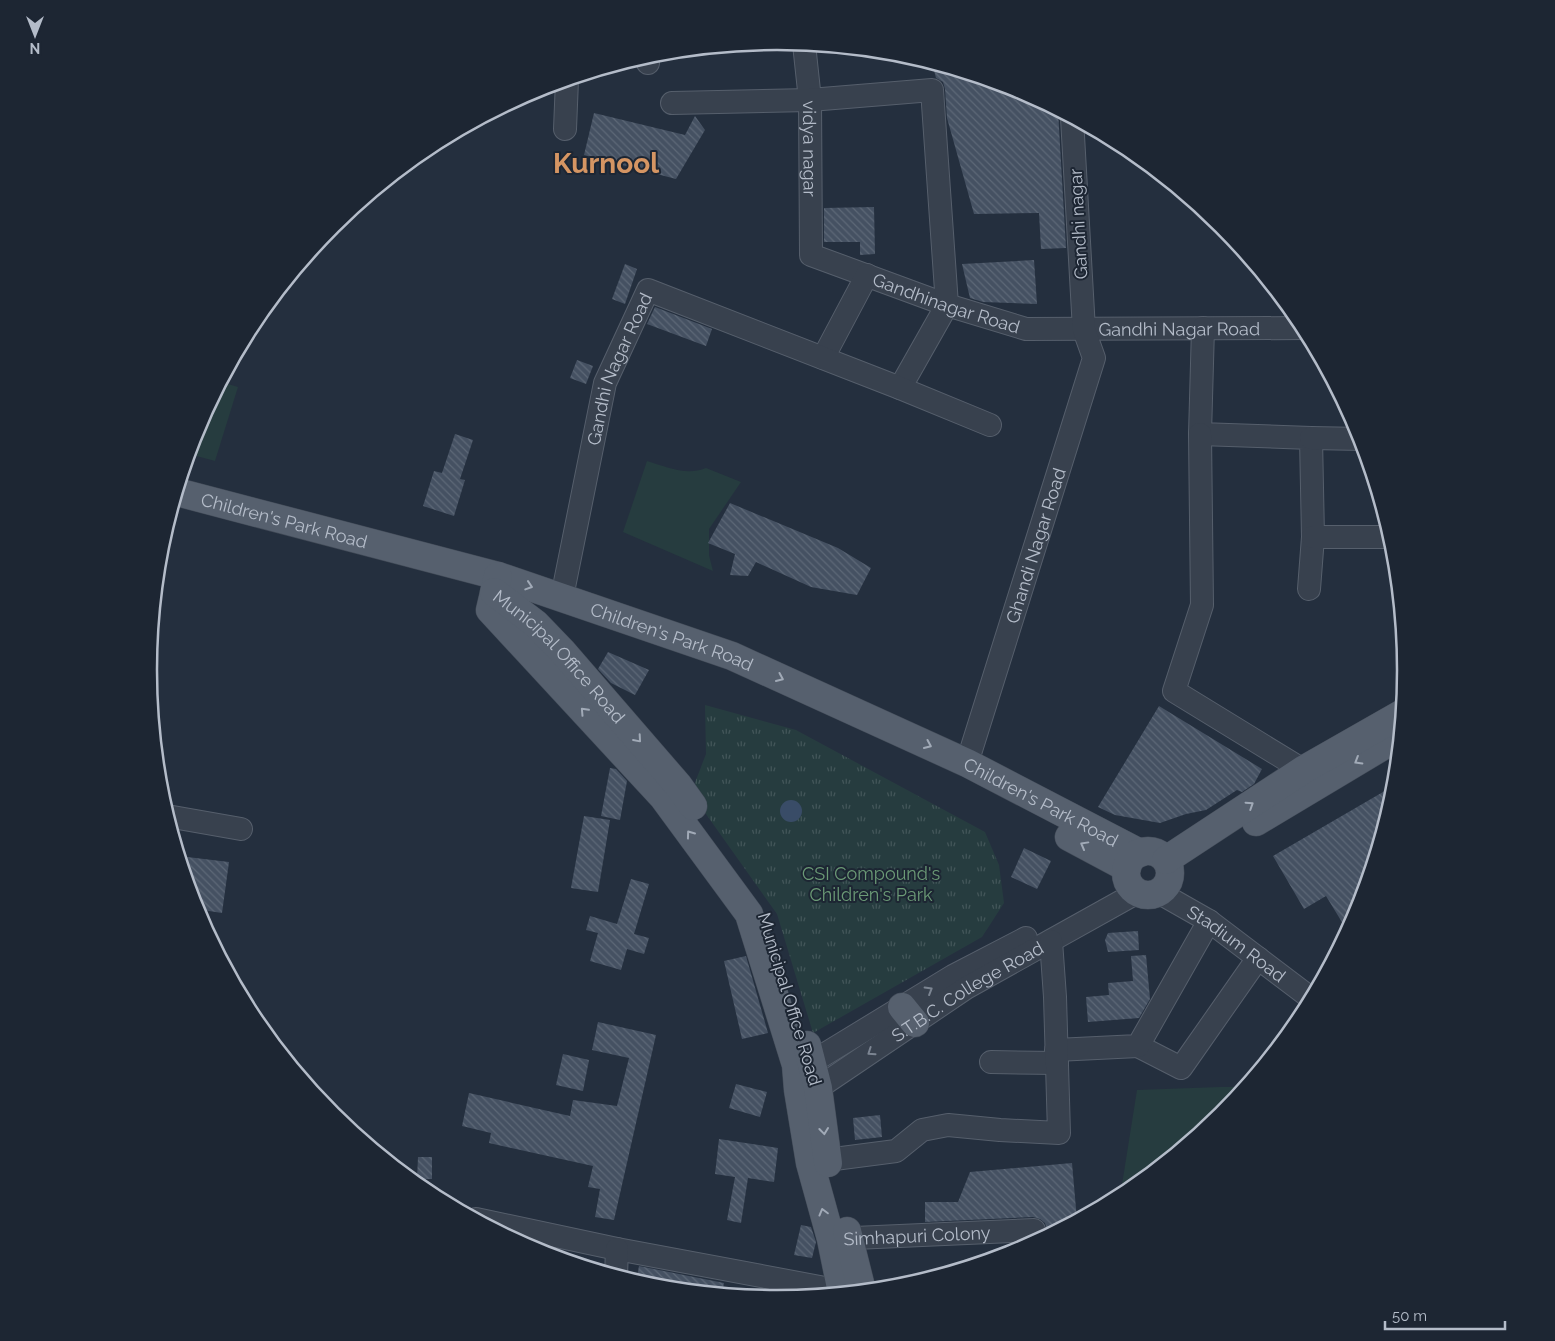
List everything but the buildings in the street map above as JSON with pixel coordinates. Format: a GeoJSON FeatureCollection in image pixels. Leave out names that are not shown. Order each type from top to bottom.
{"type":"FeatureCollection","features":[{"type":"Feature","properties":{"kind":"main road","name":"Children's Park Road"},"geometry":{"type":"LineString","coordinates":[[183,494],[496,584],[726,675],[984,791],[1149,875]]}},
{"type":"Feature","properties":{"kind":"main road","name":"Children's Park Road"},"geometry":{"type":"LineString","coordinates":[[178,509],[496,584],[562,596],[732,656],[967,763],[1149,875]]}},
{"type":"Feature","properties":{"kind":"main road","name":"Municipal Office Road"},"geometry":{"type":"LineString","coordinates":[[496,584],[562,651],[678,786],[764,909],[806,1076],[818,1161],[840,1239],[847,1287]]}},
{"type":"Feature","properties":{"kind":"main road","name":"S.T.B.C. College Road"},"geometry":{"type":"LineString","coordinates":[[1149,875],[1303,770],[1396,716]]}},
{"type":"Feature","properties":{"kind":"main road","name":"S.T.B.C. College Road"},"geometry":{"type":"LineString","coordinates":[[1149,875],[1394,739]]}},
{"type":"Feature","properties":{"kind":"street","name":"vidya nagar"},"geometry":{"type":"LineString","coordinates":[[805,51],[810,100],[811,255]]}},
{"type":"Feature","properties":{"kind":"street"},"geometry":{"type":"LineString","coordinates":[[565,129],[567,87]]}},
{"type":"Feature","properties":{"kind":"street"},"geometry":{"type":"LineString","coordinates":[[672,102],[810,100],[932,90],[947,305],[900,388]]}},
{"type":"Feature","properties":{"kind":"street","name":"Gandhi nagar"},"geometry":{"type":"LineString","coordinates":[[1072,125],[1084,330]]}},
{"type":"Feature","properties":{"kind":"street","name":"Gandhinagar Road"},"geometry":{"type":"LineString","coordinates":[[811,255],[947,305],[1026,329],[1084,330]]}},
{"type":"Feature","properties":{"kind":"street"},"geometry":{"type":"LineString","coordinates":[[823,358],[867,275]]}},
{"type":"Feature","properties":{"kind":"street","name":"Gandhi Nagar Road"},"geometry":{"type":"LineString","coordinates":[[562,596],[605,383],[648,290],[900,388],[990,426]]}},
{"type":"Feature","properties":{"kind":"street"},"geometry":{"type":"LineString","coordinates":[[1203,328],[1200,434],[1202,605],[1174,691],[1303,770]]}},
{"type":"Feature","properties":{"kind":"street","name":"Gandhi Nagar Road"},"geometry":{"type":"LineString","coordinates":[[1084,330],[1294,328]]}},
{"type":"Feature","properties":{"kind":"street","name":"Ghandi Nagar Road"},"geometry":{"type":"LineString","coordinates":[[967,763],[1094,358],[1084,330]]}},
{"type":"Feature","properties":{"kind":"street"},"geometry":{"type":"LineString","coordinates":[[1200,434],[1353,439]]}},
{"type":"Feature","properties":{"kind":"street"},"geometry":{"type":"LineString","coordinates":[[1310,589],[1313,537],[1311,438]]}},
{"type":"Feature","properties":{"kind":"street"},"geometry":{"type":"LineString","coordinates":[[1313,537],[1383,537]]}},
{"type":"Feature","properties":{"kind":"street"},"geometry":{"type":"LineString","coordinates":[[175,817],[241,829]]}},
{"type":"Feature","properties":{"kind":"street"},"geometry":{"type":"LineString","coordinates":[[806,1076],[909,1015],[953,976],[1149,875]]}},
{"type":"Feature","properties":{"kind":"street","name":"Stadium Road"},"geometry":{"type":"LineString","coordinates":[[1149,875],[1306,995]]}},
{"type":"Feature","properties":{"kind":"street","name":"Stadium Road"},"geometry":{"type":"LineString","coordinates":[[1149,875],[1223,915],[1315,981]]}},
{"type":"Feature","properties":{"kind":"street","name":"S.T.B.C. College Road"},"geometry":{"type":"LineString","coordinates":[[909,1015],[966,988],[1051,941],[1149,875]]}},
{"type":"Feature","properties":{"kind":"street"},"geometry":{"type":"LineString","coordinates":[[1138,1046],[1209,921]]}},
{"type":"Feature","properties":{"kind":"street"},"geometry":{"type":"LineString","coordinates":[[818,1161],[896,1151],[922,1130],[948,1125],[1059,1133],[1056,996],[1051,941]]}},
{"type":"Feature","properties":{"kind":"street"},"geometry":{"type":"LineString","coordinates":[[991,1062],[1138,1046],[1181,1068],[1258,958]]}},
{"type":"Feature","properties":{"kind":"street"},"geometry":{"type":"LineString","coordinates":[[496,1223],[617,1249],[831,1289]]}},
{"type":"Feature","properties":{"kind":"street","name":"Simhapuri Colony"},"geometry":{"type":"LineString","coordinates":[[840,1239],[1034,1230]]}},
{"type":"Feature","properties":{"kind":"street"},"geometry":{"type":"LineString","coordinates":[[616,1270],[617,1249]]}},
{"type":"Feature","properties":{"kind":"green space"},"geometry":{"type":"Polygon","coordinates":[[[227,384],[238,387],[215,461],[196,456],[204,433],[227,384]]]}},
{"type":"Feature","properties":{"kind":"green space"},"geometry":{"type":"Polygon","coordinates":[[[647,461],[684,471],[706,468],[741,482],[709,529],[709,555],[713,571],[623,532],[647,461]]]}},
{"type":"Feature","properties":{"kind":"green space","name":"CSI Compound's Children's Park"},"geometry":{"type":"Polygon","coordinates":[[[705,705],[796,730],[985,832],[999,865],[1004,903],[982,937],[813,1033],[777,914],[691,793],[706,754],[705,705]]]}},
{"type":"Feature","properties":{"kind":"green space"},"geometry":{"type":"Polygon","coordinates":[[[1237,1087],[1187,1137],[1155,1163],[1122,1186],[1137,1090],[1237,1087]]]}},
{"type":"Feature","properties":{"kind":"water"},"geometry":{"type":"Polygon","coordinates":[[[791,800],[799,803],[802,811],[799,819],[791,822],[783,819],[780,811],[783,803],[791,800]]]}},
{"type":"Feature","properties":{"kind":"district","name":"Kurnool"},"geometry":{"type":"Point","coordinates":[606,163]}}]}
